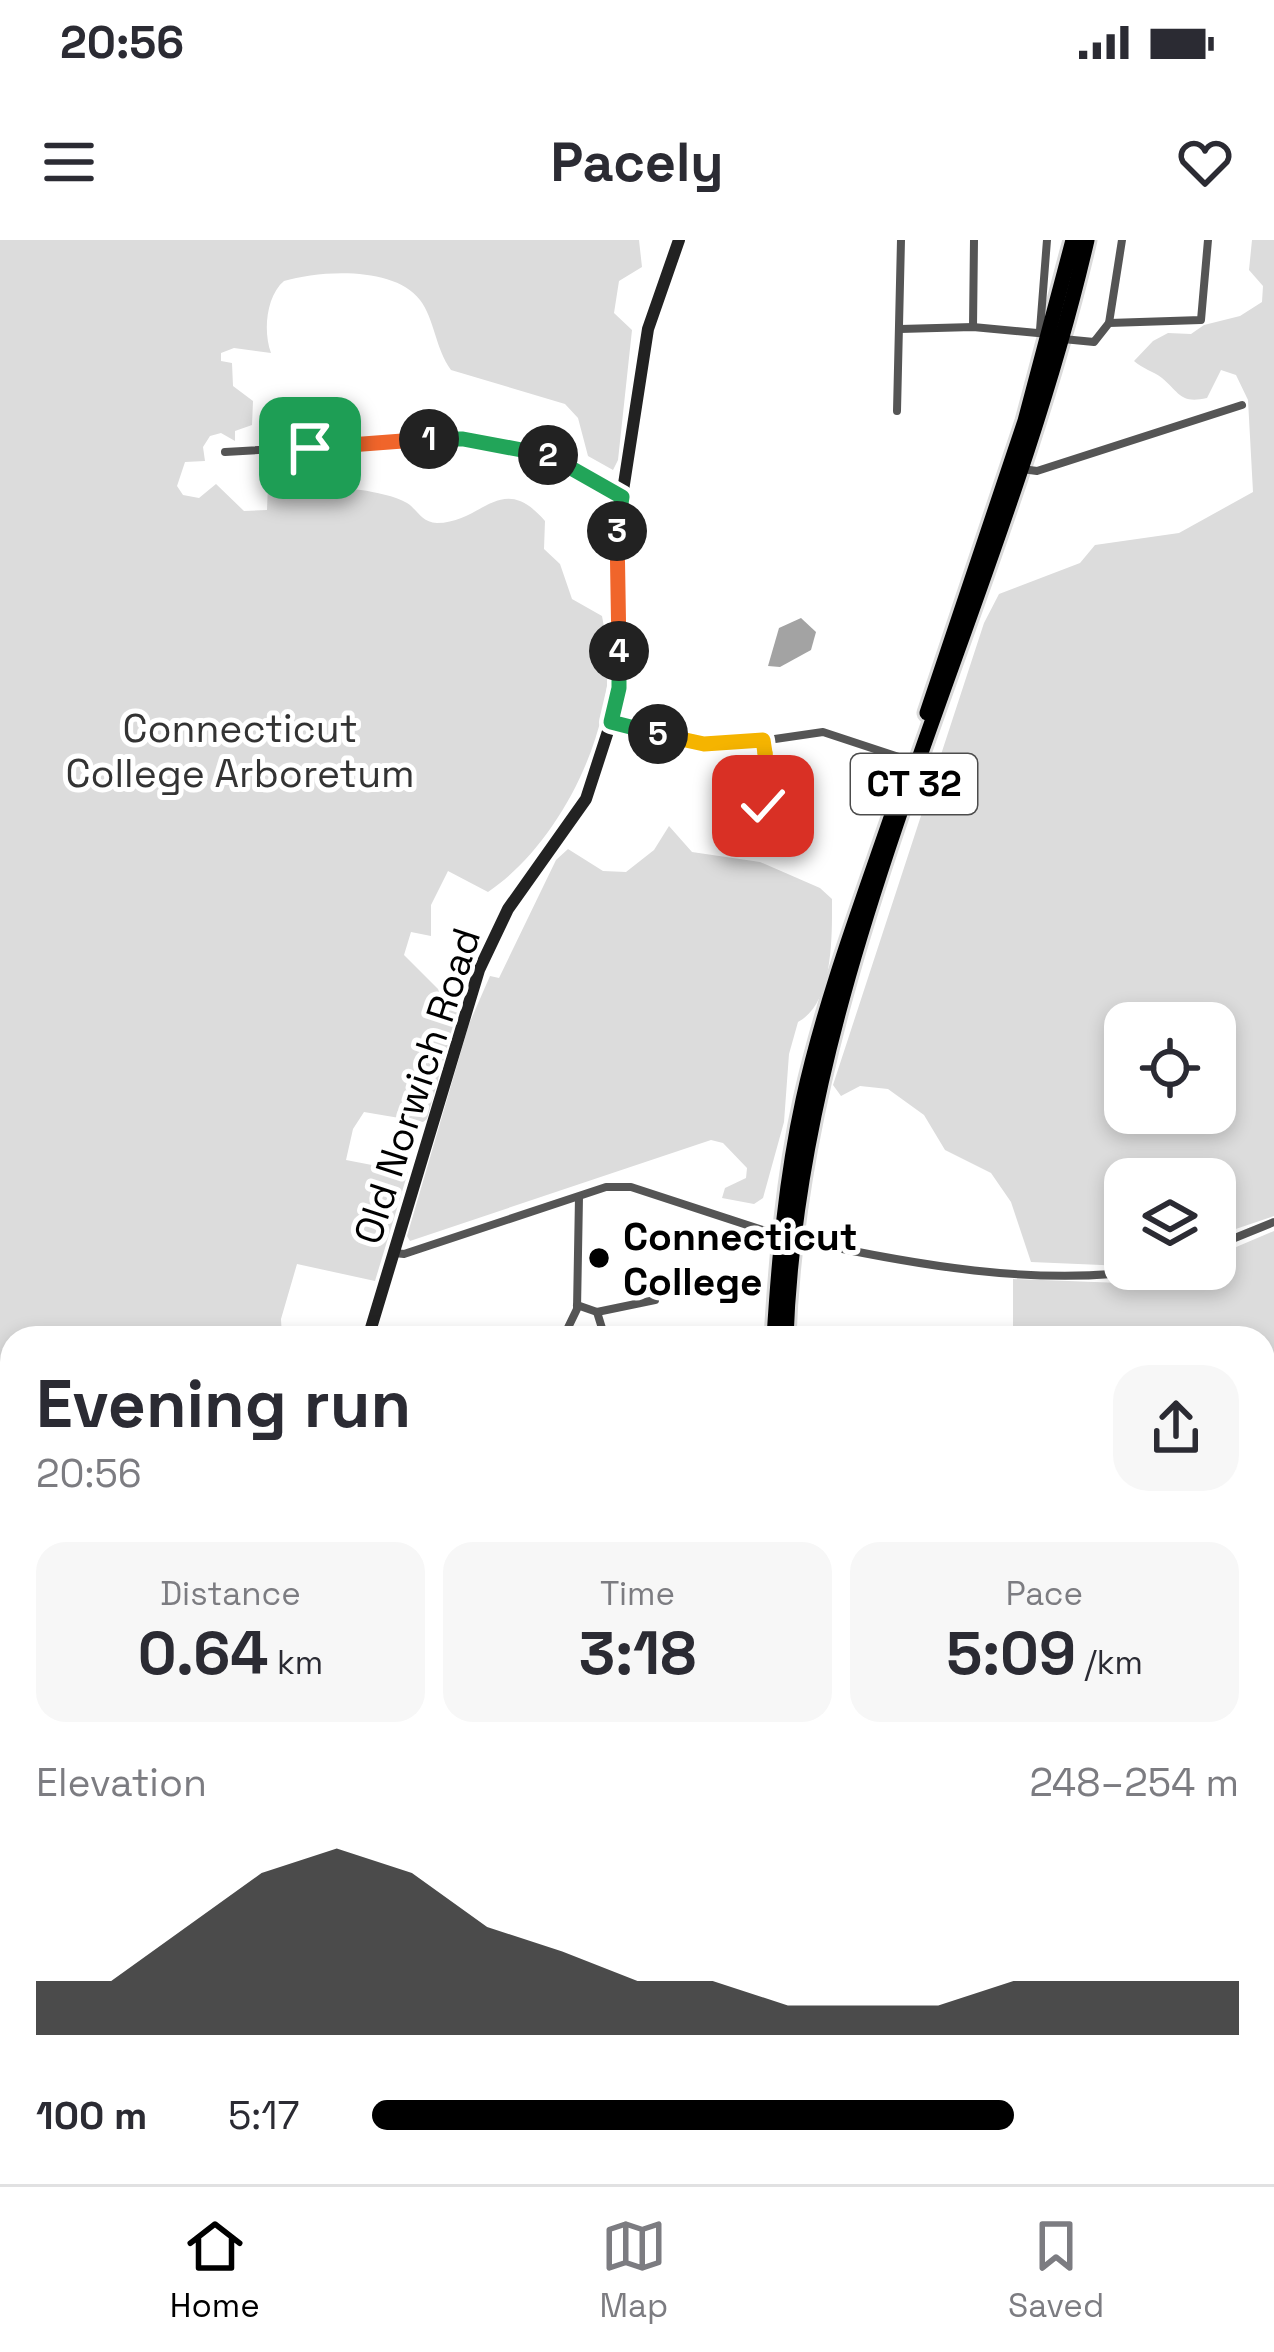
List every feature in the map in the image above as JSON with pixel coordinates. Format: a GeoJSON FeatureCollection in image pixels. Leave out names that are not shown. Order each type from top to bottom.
{"type":"FeatureCollection","features":[{"type":"Feature","properties":{"kind":"highway","name":"CT 32"},"geometry":{"type":"LineString","coordinates":[[786,1326],[788,1238],[836,1022],[1022,469],[1073,240]]}},
{"type":"Feature","properties":{"kind":"highway","name":"CT 32"},"geometry":{"type":"LineString","coordinates":[[775,1326],[804,1098],[822,1029],[1051,335],[1087,240]]}},
{"type":"Feature","properties":{"kind":"street","name":"Old Norwich Road"},"geometry":{"type":"LineString","coordinates":[[371,1326],[488,947],[508,909],[586,799],[611,722],[619,688],[615,586],[622,497],[648,329],[679,240]]}},
{"type":"Feature","properties":{"kind":"street"},"geometry":{"type":"LineString","coordinates":[[897,411],[901,240]]}},
{"type":"Feature","properties":{"kind":"street"},"geometry":{"type":"LineString","coordinates":[[973,326],[974,240]]}},
{"type":"Feature","properties":{"kind":"street"},"geometry":{"type":"LineString","coordinates":[[1047,240],[1051,335]]}},
{"type":"Feature","properties":{"kind":"street"},"geometry":{"type":"LineString","coordinates":[[900,329],[973,326],[1094,342],[1109,323],[1122,240]]}},
{"type":"Feature","properties":{"kind":"street"},"geometry":{"type":"LineString","coordinates":[[1109,323],[1201,320],[1208,240]]}},
{"type":"Feature","properties":{"kind":"street"},"geometry":{"type":"LineString","coordinates":[[1022,469],[1037,471],[1242,405]]}},
{"type":"Feature","properties":{"kind":"street"},"geometry":{"type":"LineString","coordinates":[[225,452],[463,439],[556,457],[622,497]]}},
{"type":"Feature","properties":{"kind":"street"},"geometry":{"type":"LineString","coordinates":[[611,722],[704,744],[823,733],[911,761]]}},
{"type":"Feature","properties":{"kind":"street"},"geometry":{"type":"LineString","coordinates":[[747,841],[766,791],[763,740]]}},
{"type":"Feature","properties":{"kind":"street"},"geometry":{"type":"LineString","coordinates":[[393,1252],[404,1254],[606,1187],[631,1186],[788,1238],[891,1260],[1104,1275]]}},
{"type":"Feature","properties":{"kind":"street"},"geometry":{"type":"LineString","coordinates":[[568,1326],[578,1305],[579,1197]]}},
{"type":"Feature","properties":{"kind":"street"},"geometry":{"type":"LineString","coordinates":[[1236,1237],[1274,1222]]}},
{"type":"Feature","properties":{"kind":"street"},"geometry":{"type":"LineString","coordinates":[[578,1305],[597,1312],[655,1300]]}},
{"type":"Feature","properties":{"kind":"street"},"geometry":{"type":"LineString","coordinates":[[597,1312],[601,1326]]}},
{"type":"Feature","properties":{"kind":"green space","name":"Connecticut College Arboretum"},"geometry":{"type":"Polygon","coordinates":[[[0,240],[639,240],[642,267],[619,281],[614,313],[632,330],[618,460],[613,470],[588,456],[578,418],[565,404],[451,370],[420,300],[393,281],[336,273],[284,281],[268,315],[271,353],[234,348],[221,353],[221,361],[232,363],[233,386],[253,401],[252,425],[235,431],[235,441],[221,433],[210,436],[203,447],[205,461],[185,462],[177,486],[183,495],[199,498],[216,484],[244,511],[267,510],[269,458],[287,457],[287,499],[367,491],[402,501],[437,523],[504,499],[530,506],[545,521],[544,549],[560,564],[572,599],[602,616],[608,652],[601,718],[576,786],[537,847],[488,892],[448,871],[431,905],[431,936],[411,932],[404,955],[439,990],[461,997],[427,1119],[364,1112],[353,1129],[346,1160],[408,1172],[375,1281],[297,1264],[281,1326],[0,1326],[0,240]]]}},
{"type":"Feature","properties":{"kind":"green space"},"geometry":{"type":"Polygon","coordinates":[[[1252,240],[1274,240],[1274,1216],[1236,1229],[1236,1158],[1104,1158],[1104,1265],[1031,1262],[1011,1202],[991,1173],[945,1150],[924,1115],[888,1089],[860,1086],[841,1096],[833,1085],[984,623],[999,594],[1080,563],[1095,545],[1179,533],[1253,492],[1248,400],[1236,375],[1221,370],[1207,398],[1191,400],[1134,361],[1168,333],[1191,334],[1204,325],[1240,316],[1262,302],[1263,286],[1249,270],[1252,240]]]}},
{"type":"Feature","properties":{"kind":"green space"},"geometry":{"type":"Polygon","coordinates":[[[669,826],[692,852],[760,862],[820,888],[832,899],[825,984],[810,1013],[798,1022],[789,1054],[784,1122],[763,1198],[754,1204],[722,1198],[725,1188],[746,1178],[747,1168],[723,1143],[711,1140],[410,1241],[407,1236],[469,1024],[490,976],[499,978],[556,860],[568,849],[603,871],[626,872],[654,850],[669,826]]]}},
{"type":"Feature","properties":{"kind":"green space"},"geometry":{"type":"Polygon","coordinates":[[[1274,1231],[1274,1326],[1013,1326],[1013,1279],[1104,1282],[1104,1290],[1236,1290],[1236,1247],[1274,1231]]]}},
{"type":"Feature","properties":{"kind":"shaded area"},"geometry":{"type":"Polygon","coordinates":[[[801,618],[816,632],[811,650],[780,667],[768,666],[779,628],[801,618]]]}},
{"type":"Feature","properties":{"kind":"place","name":"Connecticut College"},"geometry":{"type":"Point","coordinates":[599,1258]}},
{"type":"Feature","properties":{"kind":"route"},"geometry":{"type":"LineString","coordinates":[[310,448],[463,439],[556,457],[622,497],[615,586],[619,688],[611,722],[704,744],[763,740],[768,777],[763,806]]}}]}
